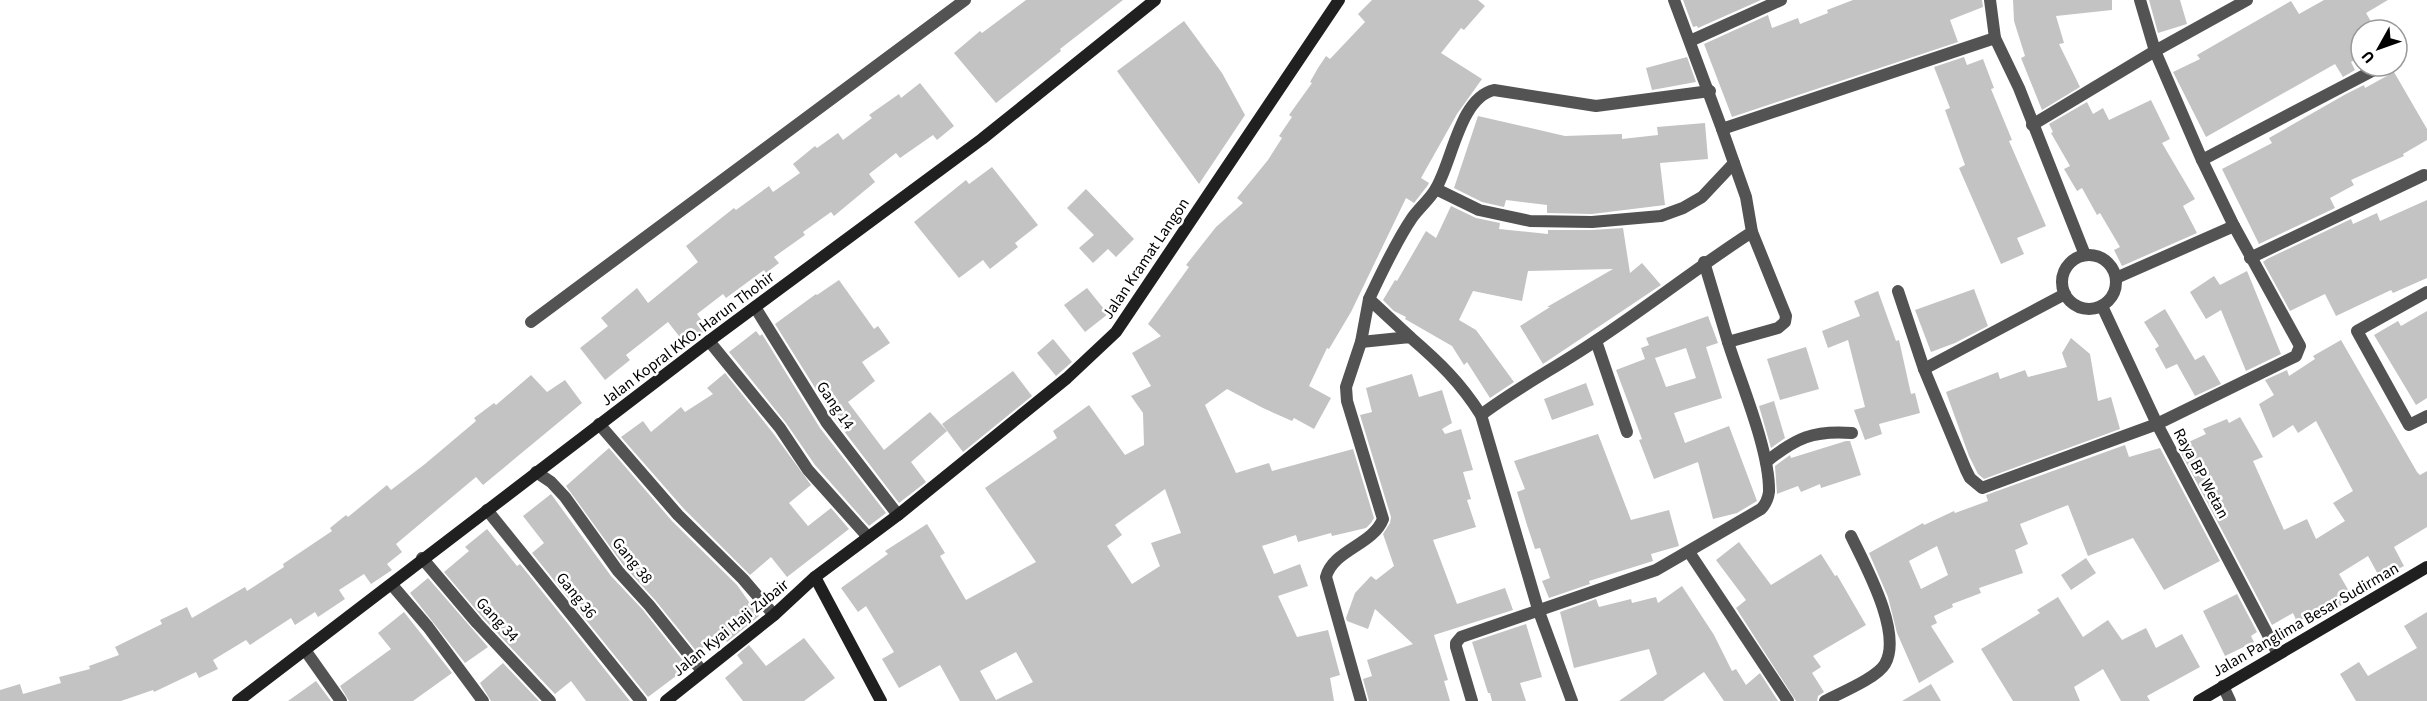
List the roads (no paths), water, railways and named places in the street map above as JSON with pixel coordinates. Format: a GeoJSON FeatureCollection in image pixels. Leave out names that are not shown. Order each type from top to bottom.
{"type":"FeatureCollection","features":[{"type":"Feature","properties":{"kind":"main road","name":"Jalan Kopral KKO. Harun Thohir"},"geometry":{"type":"LineString","coordinates":[[238,701],[599,424],[982,139],[1155,0]]}},
{"type":"Feature","properties":{"kind":"main road","name":"Jalan Kramat Langon"},"geometry":{"type":"LineString","coordinates":[[815,577],[898,515],[1067,378],[1116,332],[1339,0]]}},
{"type":"Feature","properties":{"kind":"main road","name":"Jalan Panglima Besar Sudirman"},"geometry":{"type":"LineString","coordinates":[[2199,701],[2427,567]]}},
{"type":"Feature","properties":{"kind":"main road","name":"Jalan Kyai Haji Zubair"},"geometry":{"type":"LineString","coordinates":[[666,701],[774,615],[815,577]]}},
{"type":"Feature","properties":{"kind":"main road"},"geometry":{"type":"LineString","coordinates":[[815,577],[881,701]]}},
{"type":"Feature","properties":{"kind":"street"},"geometry":{"type":"LineString","coordinates":[[531,322],[965,0]]}},
{"type":"Feature","properties":{"kind":"street"},"geometry":{"type":"LineString","coordinates":[[1674,0],[1710,91],[1746,196],[1752,232],[1786,316],[1785,322],[1778,328],[1728,342]]}},
{"type":"Feature","properties":{"kind":"street"},"geometry":{"type":"LineString","coordinates":[[1690,41],[1781,0]]}},
{"type":"Feature","properties":{"kind":"street"},"geometry":{"type":"LineString","coordinates":[[1990,0],[1995,38],[2019,88],[2085,255]]}},
{"type":"Feature","properties":{"kind":"street"},"geometry":{"type":"LineString","coordinates":[[1898,291],[1924,369],[1965,470],[1970,478],[1982,488],[2157,424],[2296,356],[2300,346],[2250,258],[2202,160],[2155,51],[2140,0]]}},
{"type":"Feature","properties":{"kind":"street"},"geometry":{"type":"LineString","coordinates":[[2032,125],[2155,51],[2247,0]]}},
{"type":"Feature","properties":{"kind":"street"},"geometry":{"type":"LineString","coordinates":[[1722,129],[1995,38]]}},
{"type":"Feature","properties":{"kind":"street"},"geometry":{"type":"LineString","coordinates":[[2202,160],[2359,78]]}},
{"type":"Feature","properties":{"kind":"street"},"geometry":{"type":"LineString","coordinates":[[1361,701],[1326,577],[1333,564],[1376,532],[1383,519],[1347,401],[1346,387],[1361,342],[1369,299],[1412,217],[1436,189],[1468,112],[1485,92],[1494,90],[1596,106],[1710,91]]}},
{"type":"Feature","properties":{"kind":"street"},"geometry":{"type":"LineString","coordinates":[[1436,189],[1479,210],[1530,221],[1592,222],[1650,218],[1683,208],[1702,197],[1734,163]]}},
{"type":"Feature","properties":{"kind":"street"},"geometry":{"type":"LineString","coordinates":[[2250,258],[2424,175]]}},
{"type":"Feature","properties":{"kind":"street"},"geometry":{"type":"LineString","coordinates":[[2116,278],[2234,226]]}},
{"type":"Feature","properties":{"kind":"street"},"geometry":{"type":"LineString","coordinates":[[1481,415],[1514,391],[1596,341],[1673,289],[1704,262],[1752,232]]}},
{"type":"Feature","properties":{"kind":"street"},"geometry":{"type":"LineString","coordinates":[[2085,255],[2093,255],[2108,263],[2116,278],[2114,294],[2102,306],[2086,309],[2070,301],[2065,294],[2062,278],[2070,263],[2085,255]]}},
{"type":"Feature","properties":{"kind":"street"},"geometry":{"type":"LineString","coordinates":[[1472,701],[1456,647],[1458,639],[1538,609],[1656,570],[1761,509],[1767,503],[1769,494],[1766,462],[1704,262]]}},
{"type":"Feature","properties":{"kind":"street"},"geometry":{"type":"LineString","coordinates":[[2427,292],[2357,331],[2409,425],[2427,416]]}},
{"type":"Feature","properties":{"kind":"street"},"geometry":{"type":"LineString","coordinates":[[1924,369],[2065,294]]}},
{"type":"Feature","properties":{"kind":"street"},"geometry":{"type":"LineString","coordinates":[[1369,299],[1445,366],[1465,390],[1481,415],[1538,609],[1572,701]]}},
{"type":"Feature","properties":{"kind":"street","name":"Raya BP Wetan"},"geometry":{"type":"LineString","coordinates":[[2102,306],[2157,424],[2278,654]]}},
{"type":"Feature","properties":{"kind":"street","name":"Gang 14"},"geometry":{"type":"LineString","coordinates":[[755,307],[827,423],[898,515]]}},
{"type":"Feature","properties":{"kind":"street"},"geometry":{"type":"LineString","coordinates":[[1361,342],[1410,337]]}},
{"type":"Feature","properties":{"kind":"street"},"geometry":{"type":"LineString","coordinates":[[709,341],[780,428],[808,470],[868,537]]}},
{"type":"Feature","properties":{"kind":"street"},"geometry":{"type":"LineString","coordinates":[[1596,341],[1627,432]]}},
{"type":"Feature","properties":{"kind":"street"},"geometry":{"type":"LineString","coordinates":[[599,424],[678,515],[743,579],[774,615]]}},
{"type":"Feature","properties":{"kind":"street"},"geometry":{"type":"LineString","coordinates":[[1766,462],[1788,444],[1827,431],[1852,433]]}},
{"type":"Feature","properties":{"kind":"street","name":"Gang 38"},"geometry":{"type":"LineString","coordinates":[[536,472],[551,482],[565,497],[618,571],[649,605],[702,671]]}},
{"type":"Feature","properties":{"kind":"street","name":"Gang 36"},"geometry":{"type":"LineString","coordinates":[[487,510],[641,701]]}},
{"type":"Feature","properties":{"kind":"street"},"geometry":{"type":"LineString","coordinates":[[1825,701],[1876,673],[1885,665],[1889,652],[1882,602],[1851,536]]}},
{"type":"Feature","properties":{"kind":"street"},"geometry":{"type":"LineString","coordinates":[[1689,552],[1788,701]]}},
{"type":"Feature","properties":{"kind":"street","name":"Gang 34"},"geometry":{"type":"LineString","coordinates":[[422,558],[477,623],[550,701]]}},
{"type":"Feature","properties":{"kind":"street"},"geometry":{"type":"LineString","coordinates":[[392,585],[428,627],[483,701]]}},
{"type":"Feature","properties":{"kind":"street"},"geometry":{"type":"LineString","coordinates":[[305,650],[341,701]]}},
{"type":"Feature","properties":{"kind":"street"},"geometry":{"type":"LineString","coordinates":[[2223,686],[2230,701]]}}]}
